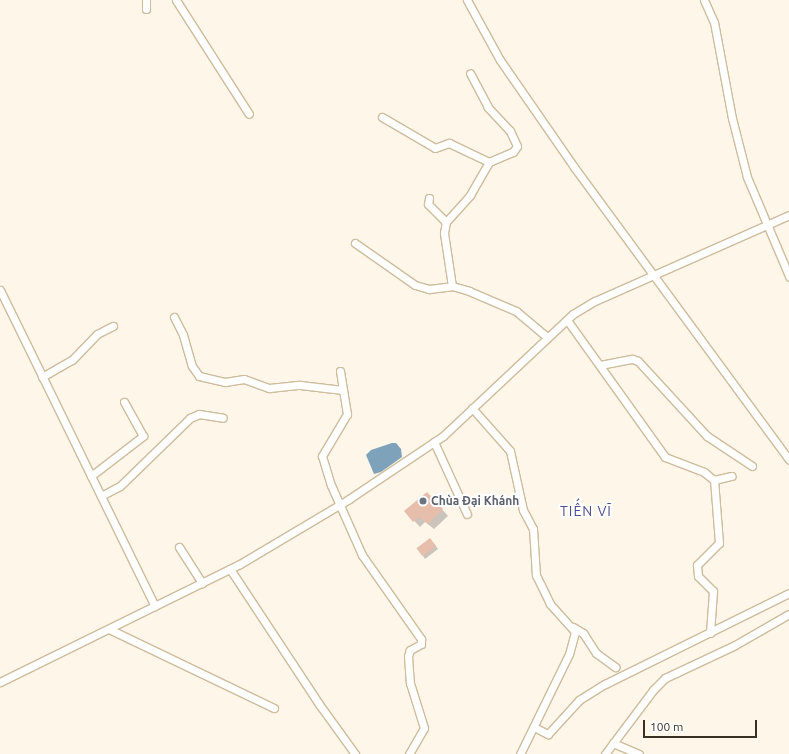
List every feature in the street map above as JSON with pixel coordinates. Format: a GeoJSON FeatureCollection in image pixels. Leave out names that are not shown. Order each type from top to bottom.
{"type":"FeatureCollection","features":[{"type":"Feature","properties":{"kind":"street"},"geometry":{"type":"LineString","coordinates":[[146,0],[146,9]]}},
{"type":"Feature","properties":{"kind":"street"},"geometry":{"type":"LineString","coordinates":[[176,0],[249,114]]}},
{"type":"Feature","properties":{"kind":"street"},"geometry":{"type":"LineString","coordinates":[[467,0],[500,60],[653,276],[789,460]]}},
{"type":"Feature","properties":{"kind":"street"},"geometry":{"type":"LineString","coordinates":[[704,0],[714,22],[732,118],[744,168],[789,276]]}},
{"type":"Feature","properties":{"kind":"street"},"geometry":{"type":"LineString","coordinates":[[452,286],[444,233],[446,222],[470,195],[489,162],[513,152],[517,146],[510,132],[488,107],[470,73]]}},
{"type":"Feature","properties":{"kind":"street"},"geometry":{"type":"LineString","coordinates":[[382,117],[435,148],[449,143],[489,162]]}},
{"type":"Feature","properties":{"kind":"street"},"geometry":{"type":"LineString","coordinates":[[429,198],[428,204],[446,222]]}},
{"type":"Feature","properties":{"kind":"street"},"geometry":{"type":"LineString","coordinates":[[0,682],[230,569],[340,505],[434,442],[566,320],[595,302],[789,215]]}},
{"type":"Feature","properties":{"kind":"street"},"geometry":{"type":"LineString","coordinates":[[355,243],[415,284],[429,289],[452,286],[469,291],[516,311],[547,337]]}},
{"type":"Feature","properties":{"kind":"street"},"geometry":{"type":"LineString","coordinates":[[0,290],[155,606]]}},
{"type":"Feature","properties":{"kind":"street"},"geometry":{"type":"LineString","coordinates":[[174,317],[183,335],[192,366],[199,376],[225,382],[244,379],[268,388],[300,385],[343,390]]}},
{"type":"Feature","properties":{"kind":"street"},"geometry":{"type":"LineString","coordinates":[[566,320],[600,365],[665,457],[704,472],[714,480],[719,543],[697,565],[698,576],[713,591],[710,633]]}},
{"type":"Feature","properties":{"kind":"street"},"geometry":{"type":"LineString","coordinates":[[42,377],[72,360],[97,334],[113,326]]}},
{"type":"Feature","properties":{"kind":"street"},"geometry":{"type":"LineString","coordinates":[[600,365],[632,359],[638,361],[707,436],[752,466]]}},
{"type":"Feature","properties":{"kind":"street"},"geometry":{"type":"LineString","coordinates":[[340,371],[347,414],[322,456],[340,505],[362,555],[421,639],[420,645],[410,650],[408,656],[410,683],[424,728],[409,754]]}},
{"type":"Feature","properties":{"kind":"street"},"geometry":{"type":"LineString","coordinates":[[91,476],[143,436],[124,402]]}},
{"type":"Feature","properties":{"kind":"street"},"geometry":{"type":"LineString","coordinates":[[472,408],[510,451],[523,510],[533,529],[536,575],[550,604],[573,626],[583,633],[596,653],[615,667]]}},
{"type":"Feature","properties":{"kind":"street"},"geometry":{"type":"LineString","coordinates":[[101,496],[120,486],[190,418],[199,414],[223,418]]}},
{"type":"Feature","properties":{"kind":"street"},"geometry":{"type":"LineString","coordinates":[[434,442],[467,514]]}},
{"type":"Feature","properties":{"kind":"street"},"geometry":{"type":"LineString","coordinates":[[714,480],[732,476]]}},
{"type":"Feature","properties":{"kind":"street"},"geometry":{"type":"LineString","coordinates":[[178,547],[202,583]]}},
{"type":"Feature","properties":{"kind":"street"},"geometry":{"type":"LineString","coordinates":[[230,569],[319,704],[356,754]]}},
{"type":"Feature","properties":{"kind":"street"},"geometry":{"type":"LineString","coordinates":[[534,727],[548,734],[586,696],[789,593]]}},
{"type":"Feature","properties":{"kind":"street"},"geometry":{"type":"LineString","coordinates":[[605,754],[653,690],[665,678],[735,645],[789,614]]}},
{"type":"Feature","properties":{"kind":"street"},"geometry":{"type":"LineString","coordinates":[[520,754],[569,654],[575,632],[573,626]]}},
{"type":"Feature","properties":{"kind":"street"},"geometry":{"type":"LineString","coordinates":[[109,629],[274,708]]}},
{"type":"Feature","properties":{"kind":"street"},"geometry":{"type":"LineString","coordinates":[[613,743],[639,754]]}},
{"type":"Feature","properties":{"kind":"water"},"geometry":{"type":"Polygon","coordinates":[[[396,443],[401,449],[402,457],[381,472],[374,474],[366,455],[371,450],[396,443]]]}},
{"type":"Feature","properties":{"kind":"building"},"geometry":{"type":"Polygon","coordinates":[[[427,492],[443,509],[428,524],[419,517],[413,522],[404,511],[427,492]]]}},
{"type":"Feature","properties":{"kind":"building"},"geometry":{"type":"Polygon","coordinates":[[[430,538],[436,546],[422,556],[416,548],[430,538]]]}},
{"type":"Feature","properties":{"kind":"place","name":"Chùa Đại Khánh"},"geometry":{"type":"Point","coordinates":[423,501]}},
{"type":"Feature","properties":{"kind":"district","name":"TIẾN VĨ"},"geometry":{"type":"Point","coordinates":[586,511]}}]}
